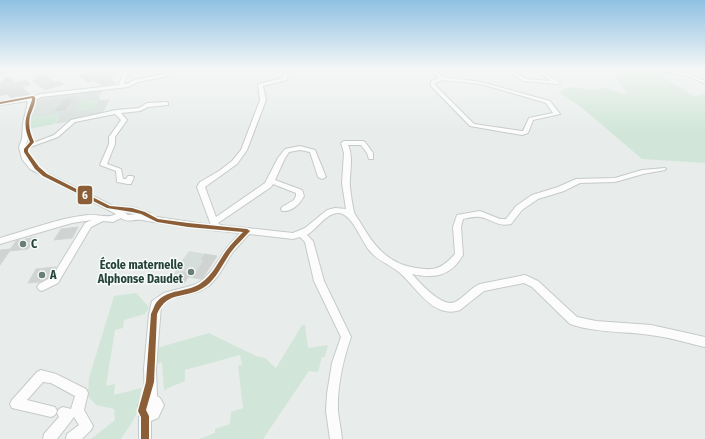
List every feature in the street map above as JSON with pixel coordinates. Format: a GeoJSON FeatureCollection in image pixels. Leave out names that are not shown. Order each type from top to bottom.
{"type":"FeatureCollection","features":[{"type":"Feature","properties":{"kind":"street"},"geometry":{"type":"LineString","coordinates":[[0,103],[84,90]]}},
{"type":"Feature","properties":{"kind":"street"},"geometry":{"type":"LineString","coordinates":[[214,221],[200,188],[230,167],[241,157],[246,147],[257,111],[263,100],[261,90]]}},
{"type":"Feature","properties":{"kind":"street"},"geometry":{"type":"LineString","coordinates":[[438,90],[472,125],[522,133],[526,132],[531,119],[557,114],[548,102],[508,90]]}},
{"type":"Feature","properties":{"kind":"street"},"geometry":{"type":"LineString","coordinates":[[28,144],[26,127],[30,102],[32,99]]}},
{"type":"Feature","properties":{"kind":"street"},"geometry":{"type":"LineString","coordinates":[[166,104],[147,105],[140,109],[116,112],[73,121],[56,136],[28,144],[22,152],[28,164],[32,168],[109,207],[126,218],[138,217],[205,226],[272,181],[285,152],[295,148],[307,149],[313,152],[322,177]]}},
{"type":"Feature","properties":{"kind":"street"},"geometry":{"type":"LineString","coordinates":[[116,112],[124,120],[112,137],[112,144],[103,165],[119,170],[120,180],[128,182],[130,177]]}},
{"type":"Feature","properties":{"kind":"street"},"geometry":{"type":"LineString","coordinates":[[350,215],[345,179],[345,172],[349,162],[348,151],[344,143],[363,143],[370,153],[371,158]]}},
{"type":"Feature","properties":{"kind":"street"},"geometry":{"type":"LineString","coordinates":[[401,269],[430,274],[442,272],[452,264],[459,255],[456,227],[460,217],[480,214],[499,222],[508,222],[519,208],[535,197],[561,189],[579,181],[615,180],[642,172],[663,169]]}},
{"type":"Feature","properties":{"kind":"street"},"geometry":{"type":"LineString","coordinates":[[272,181],[299,192],[300,196],[297,202],[285,208]]}},
{"type":"Feature","properties":{"kind":"street"},"geometry":{"type":"LineString","coordinates":[[109,207],[132,210],[143,213],[157,220]]}},
{"type":"Feature","properties":{"kind":"street"},"geometry":{"type":"LineString","coordinates":[[214,221],[246,230],[287,236],[302,235],[311,229],[328,212],[346,212],[350,215],[376,252],[385,260],[401,269],[428,296],[445,307],[456,307],[478,289],[525,279],[535,284],[574,321],[596,326],[651,330],[705,342]]}},
{"type":"Feature","properties":{"kind":"street"},"geometry":{"type":"LineString","coordinates":[[0,241],[72,220],[90,217],[113,219],[122,214]]}},
{"type":"Feature","properties":{"kind":"street"},"geometry":{"type":"LineString","coordinates":[[42,287],[55,280],[66,260],[72,254],[88,225],[101,218]]}},
{"type":"Feature","properties":{"kind":"street"},"geometry":{"type":"LineString","coordinates":[[145,438],[156,304],[166,296],[197,288],[206,283],[246,230]]}},
{"type":"Feature","properties":{"kind":"street"},"geometry":{"type":"LineString","coordinates":[[302,235],[309,241],[318,281],[346,337],[341,348],[332,411],[336,439]]}},
{"type":"Feature","properties":{"kind":"street"},"geometry":{"type":"LineString","coordinates":[[49,439],[69,414],[16,404],[41,376],[52,378],[82,393],[77,411],[87,426],[72,439]]}},
{"type":"Feature","properties":{"kind":"shaded area"},"geometry":{"type":"Polygon","coordinates":[[[103,90],[99,98],[100,100],[110,99],[102,114],[56,124],[59,114],[30,118],[37,99],[103,90]]]}},
{"type":"Feature","properties":{"kind":"shaded area","name":"École maternelle Alphonse Daudet"},"geometry":{"type":"Polygon","coordinates":[[[189,251],[217,256],[202,280],[188,277],[183,284],[170,281],[178,266],[189,251]]]}},
{"type":"Feature","properties":{"kind":"green space"},"geometry":{"type":"Polygon","coordinates":[[[562,90],[613,90],[627,95],[624,90],[685,90],[694,96],[705,94],[705,163],[642,159],[581,107],[559,92],[562,90]]]}},
{"type":"Feature","properties":{"kind":"green space"},"geometry":{"type":"Polygon","coordinates":[[[99,100],[93,109],[75,111],[82,101],[99,100]]]}},
{"type":"Feature","properties":{"kind":"green space"},"geometry":{"type":"Polygon","coordinates":[[[59,114],[55,124],[29,129],[30,118],[59,114]]]}},
{"type":"Feature","properties":{"kind":"green space"},"geometry":{"type":"Polygon","coordinates":[[[136,293],[149,307],[145,314],[124,320],[123,328],[115,330],[106,386],[115,384],[114,395],[141,388],[138,410],[121,439],[91,439],[115,420],[114,409],[96,405],[88,396],[89,378],[114,296],[136,293]]]}},
{"type":"Feature","properties":{"kind":"green space"},"geometry":{"type":"Polygon","coordinates":[[[302,325],[305,325],[308,348],[328,345],[325,357],[322,357],[318,372],[309,371],[263,439],[199,439],[215,433],[215,429],[230,424],[231,412],[243,408],[238,366],[242,365],[240,355],[185,370],[185,381],[164,390],[162,362],[156,364],[157,348],[209,333],[256,356],[265,358],[276,368],[302,325]]]}},
{"type":"Feature","properties":{"kind":"building"},"geometry":{"type":"Polygon","coordinates":[[[0,90],[26,90],[30,94],[24,97],[18,96],[11,98],[7,94],[0,96],[0,90]]]}},
{"type":"Feature","properties":{"kind":"building"},"geometry":{"type":"Polygon","coordinates":[[[74,98],[65,110],[55,111],[65,99],[74,98]]]}},
{"type":"Feature","properties":{"kind":"building"},"geometry":{"type":"Polygon","coordinates":[[[78,227],[72,238],[54,240],[61,229],[78,227]]]}},
{"type":"Feature","properties":{"kind":"building","name":"C"},"geometry":{"type":"Polygon","coordinates":[[[36,237],[28,249],[9,251],[16,241],[36,237]]]}},
{"type":"Feature","properties":{"kind":"building"},"geometry":{"type":"Polygon","coordinates":[[[11,249],[0,265],[0,250],[11,249]]]}},
{"type":"Feature","properties":{"kind":"building"},"geometry":{"type":"Polygon","coordinates":[[[205,254],[217,256],[202,279],[188,277],[184,284],[173,282],[180,272],[195,274],[204,260],[201,260],[205,254]]]}},
{"type":"Feature","properties":{"kind":"building","name":"A"},"geometry":{"type":"Polygon","coordinates":[[[56,267],[51,276],[39,282],[28,283],[36,269],[56,267]]]}},
{"type":"Feature","properties":{"kind":"transit line","name":"6"},"geometry":{"type":"LineString","coordinates":[[0,103],[33,97],[34,100],[27,121],[29,136],[32,142],[26,149],[26,152],[37,168],[45,175],[109,207],[132,210],[143,213],[157,220],[188,225],[247,231]]}},
{"type":"Feature","properties":{"kind":"transit line","name":"6"},"geometry":{"type":"LineString","coordinates":[[145,439],[145,416],[142,411],[150,382],[154,314],[162,300],[174,294],[195,289],[206,283],[230,249],[247,231]]}},
{"type":"Feature","properties":{"kind":"place","name":"C"},"geometry":{"type":"Point","coordinates":[23,244]}},
{"type":"Feature","properties":{"kind":"place","name":"École maternelle Alphonse Daudet"},"geometry":{"type":"Point","coordinates":[191,272]}},
{"type":"Feature","properties":{"kind":"place","name":"A"},"geometry":{"type":"Point","coordinates":[42,275]}}]}
